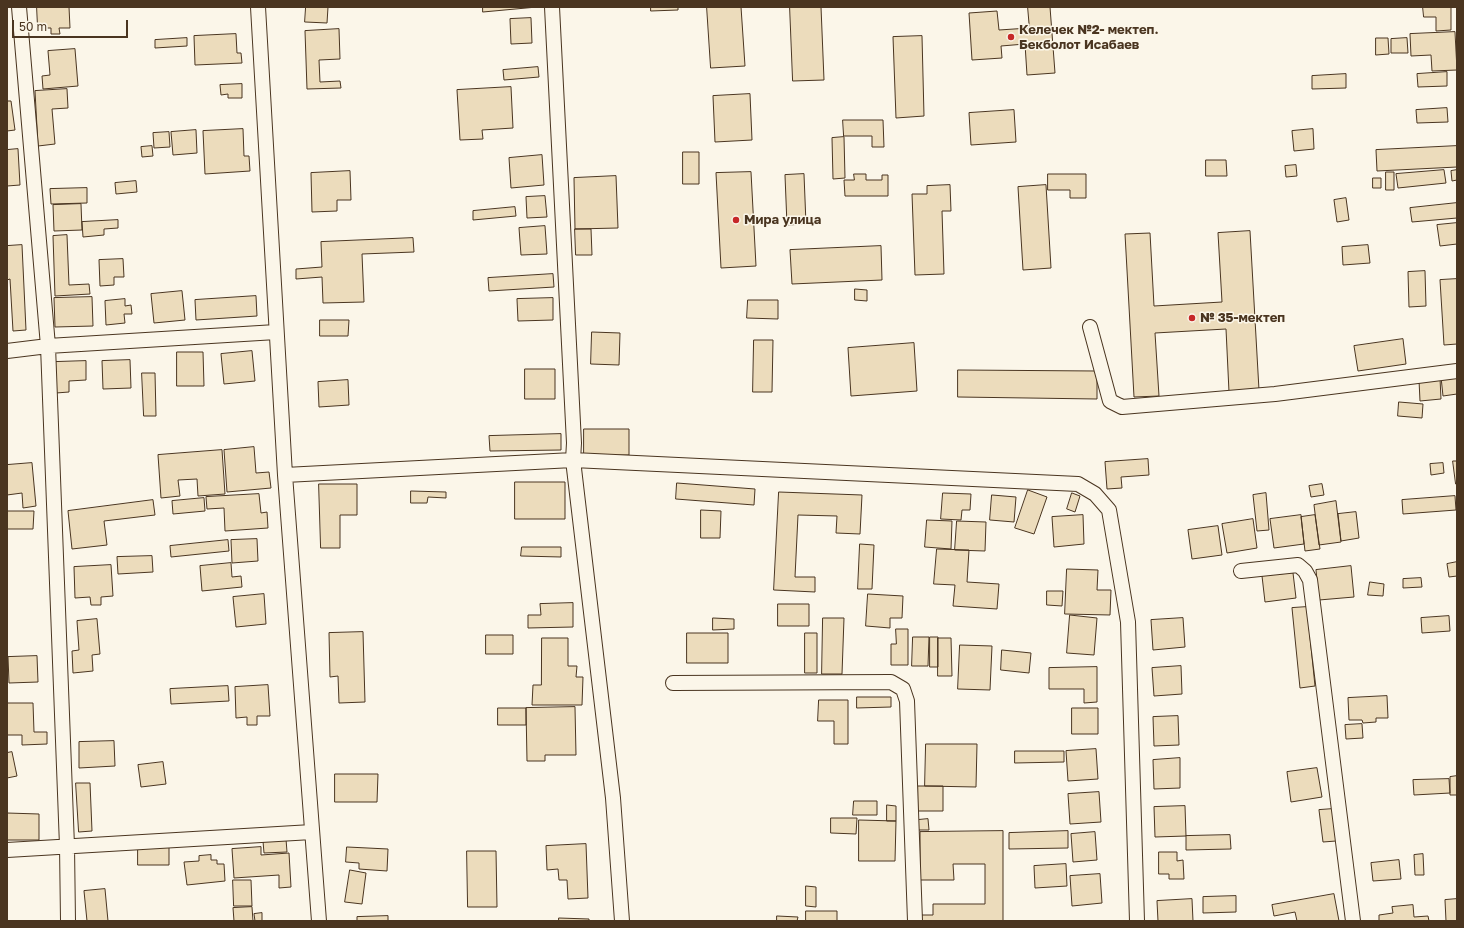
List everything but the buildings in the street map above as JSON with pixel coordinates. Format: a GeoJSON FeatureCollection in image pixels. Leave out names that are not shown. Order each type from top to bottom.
{"type":"FeatureCollection","features":[{"type":"Feature","properties":{"kind":"street"},"geometry":{"type":"LineString","coordinates":[[20,7],[48,346],[68,921]]}},
{"type":"Feature","properties":{"kind":"street"},"geometry":{"type":"LineString","coordinates":[[258,7],[285,476],[319,921]]}},
{"type":"Feature","properties":{"kind":"street"},"geometry":{"type":"LineString","coordinates":[[552,7],[574,443],[573,460],[613,798],[622,921]]}},
{"type":"Feature","properties":{"kind":"street"},"geometry":{"type":"LineString","coordinates":[[1090,327],[1110,401],[1122,407],[1275,394],[1457,371]]}},
{"type":"Feature","properties":{"kind":"street"},"geometry":{"type":"LineString","coordinates":[[7,351],[48,346],[276,332]]}},
{"type":"Feature","properties":{"kind":"street"},"geometry":{"type":"LineString","coordinates":[[285,476],[573,460],[1078,484],[1095,494],[1109,510],[1128,622],[1137,921]]}},
{"type":"Feature","properties":{"kind":"street"},"geometry":{"type":"LineString","coordinates":[[1241,571],[1298,565],[1306,571],[1310,580],[1353,921]]}},
{"type":"Feature","properties":{"kind":"street"},"geometry":{"type":"LineString","coordinates":[[673,683],[890,682],[903,689],[907,701],[914,921]]}},
{"type":"Feature","properties":{"kind":"street"},"geometry":{"type":"LineString","coordinates":[[7,850],[312,832]]}},
{"type":"Feature","properties":{"kind":"place","name":"Келечек №2- мектеп. Бекболот Исабаев"},"geometry":{"type":"Point","coordinates":[1011,37]}},
{"type":"Feature","properties":{"kind":"place","name":"Мира улица"},"geometry":{"type":"Point","coordinates":[736,220]}},
{"type":"Feature","properties":{"kind":"place","name":"№ 35-мектеп"},"geometry":{"type":"Point","coordinates":[1192,318]}}]}
